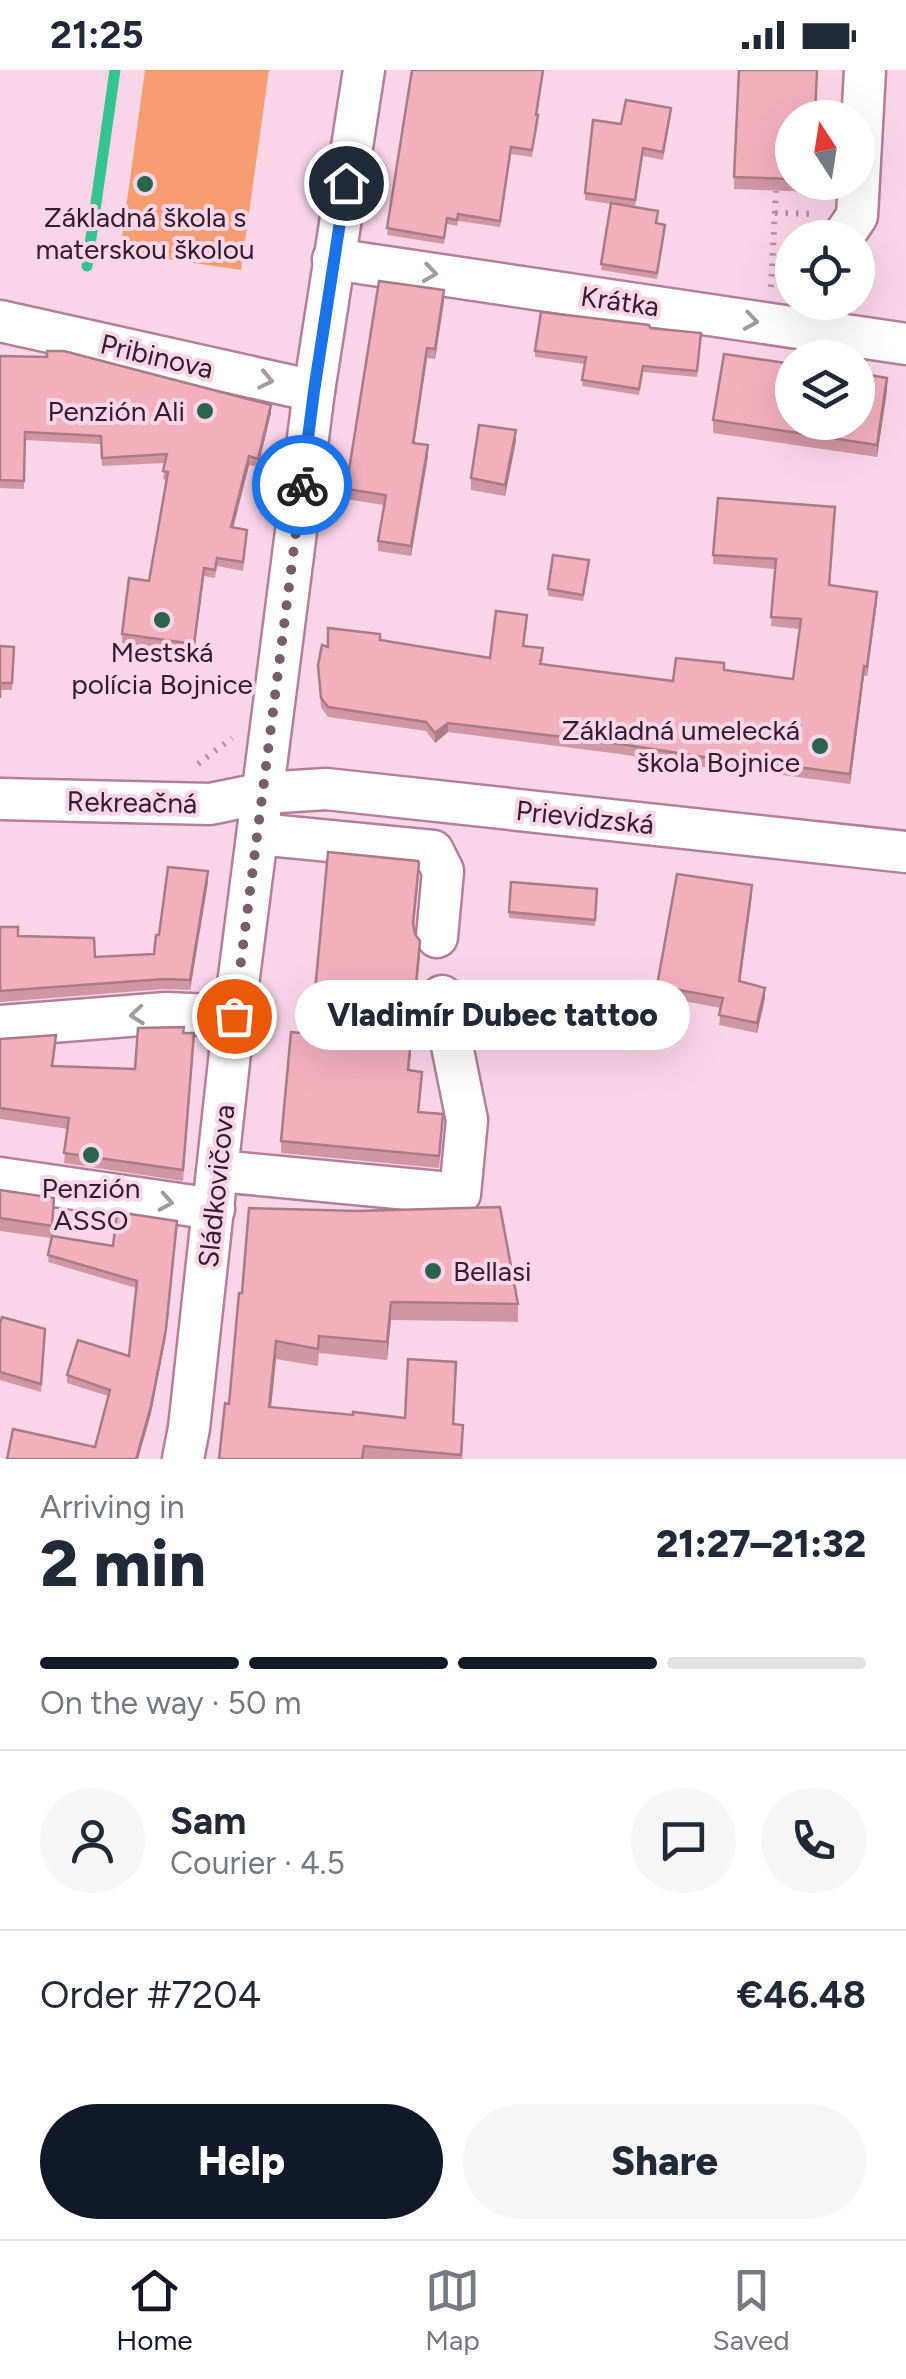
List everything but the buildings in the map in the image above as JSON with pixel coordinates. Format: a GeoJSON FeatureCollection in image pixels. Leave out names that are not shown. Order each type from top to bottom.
{"type":"FeatureCollection","features":[{"type":"Feature","properties":{"kind":"street","name":"Sládkovičova"},"geometry":{"type":"LineString","coordinates":[[183,1459],[234,1016],[314,391],[364,70]]}},
{"type":"Feature","properties":{"kind":"street"},"geometry":{"type":"LineString","coordinates":[[854,220],[865,70]]}},
{"type":"Feature","properties":{"kind":"street","name":"Krátka"},"geometry":{"type":"LineString","coordinates":[[333,259],[770,324],[803,320]]}},
{"type":"Feature","properties":{"kind":"street","name":"Krátka"},"geometry":{"type":"LineString","coordinates":[[836,320],[906,344]]}},
{"type":"Feature","properties":{"kind":"street","name":"Pribinova"},"geometry":{"type":"LineString","coordinates":[[0,321],[314,391]]}},
{"type":"Feature","properties":{"kind":"street","name":"Prievidzská"},"geometry":{"type":"LineString","coordinates":[[264,793],[326,789],[906,852]]}},
{"type":"Feature","properties":{"kind":"street","name":"Rekreačná"},"geometry":{"type":"LineString","coordinates":[[0,799],[210,804],[264,793]]}},
{"type":"Feature","properties":{"kind":"street"},"geometry":{"type":"LineString","coordinates":[[258,834],[433,850],[443,871],[437,938]]}},
{"type":"Feature","properties":{"kind":"street"},"geometry":{"type":"LineString","coordinates":[[0,1178],[216,1190],[460,1210],[467,1120],[442,996]]}},
{"type":"Feature","properties":{"kind":"street"},"geometry":{"type":"LineString","coordinates":[[0,1026],[166,1013],[234,1016]]}},
{"type":"Feature","properties":{"kind":"path"},"geometry":{"type":"LineString","coordinates":[[770,324],[776,200]]}},
{"type":"Feature","properties":{"kind":"path"},"geometry":{"type":"LineString","coordinates":[[192,768],[244,728]]}},
{"type":"Feature","properties":{"kind":"shaded area"},"geometry":{"type":"Polygon","coordinates":[[[145,70],[269,70],[241,270],[120,252],[145,70]]]}},
{"type":"Feature","properties":{"kind":"waterway"},"geometry":{"type":"LineString","coordinates":[[87,266],[115,70]]}},
{"type":"Feature","properties":{"kind":"way so far"},"geometry":{"type":"LineString","coordinates":[[234,1016],[302,485]]}},
{"type":"Feature","properties":{"kind":"place","name":"Základná škola s materskou školou"},"geometry":{"type":"Point","coordinates":[145,184]}},
{"type":"Feature","properties":{"kind":"place","name":"Penzión Ali"},"geometry":{"type":"Point","coordinates":[205,411]}},
{"type":"Feature","properties":{"kind":"place","name":"Mestská polícia Bojnice"},"geometry":{"type":"Point","coordinates":[162,620]}},
{"type":"Feature","properties":{"kind":"place","name":"Základná umelecká škola Bojnice"},"geometry":{"type":"Point","coordinates":[820,746]}},
{"type":"Feature","properties":{"kind":"place","name":"Vladimír Dubec tattoo"},"geometry":{"type":"Point","coordinates":[234,1016]}},
{"type":"Feature","properties":{"kind":"place","name":"Penzión ASSO"},"geometry":{"type":"Point","coordinates":[91,1155]}},
{"type":"Feature","properties":{"kind":"place","name":"Bellasi"},"geometry":{"type":"Point","coordinates":[433,1271]}},
{"type":"Feature","properties":{"kind":"route"},"geometry":{"type":"LineString","coordinates":[[302,485],[346,183]]}}]}
